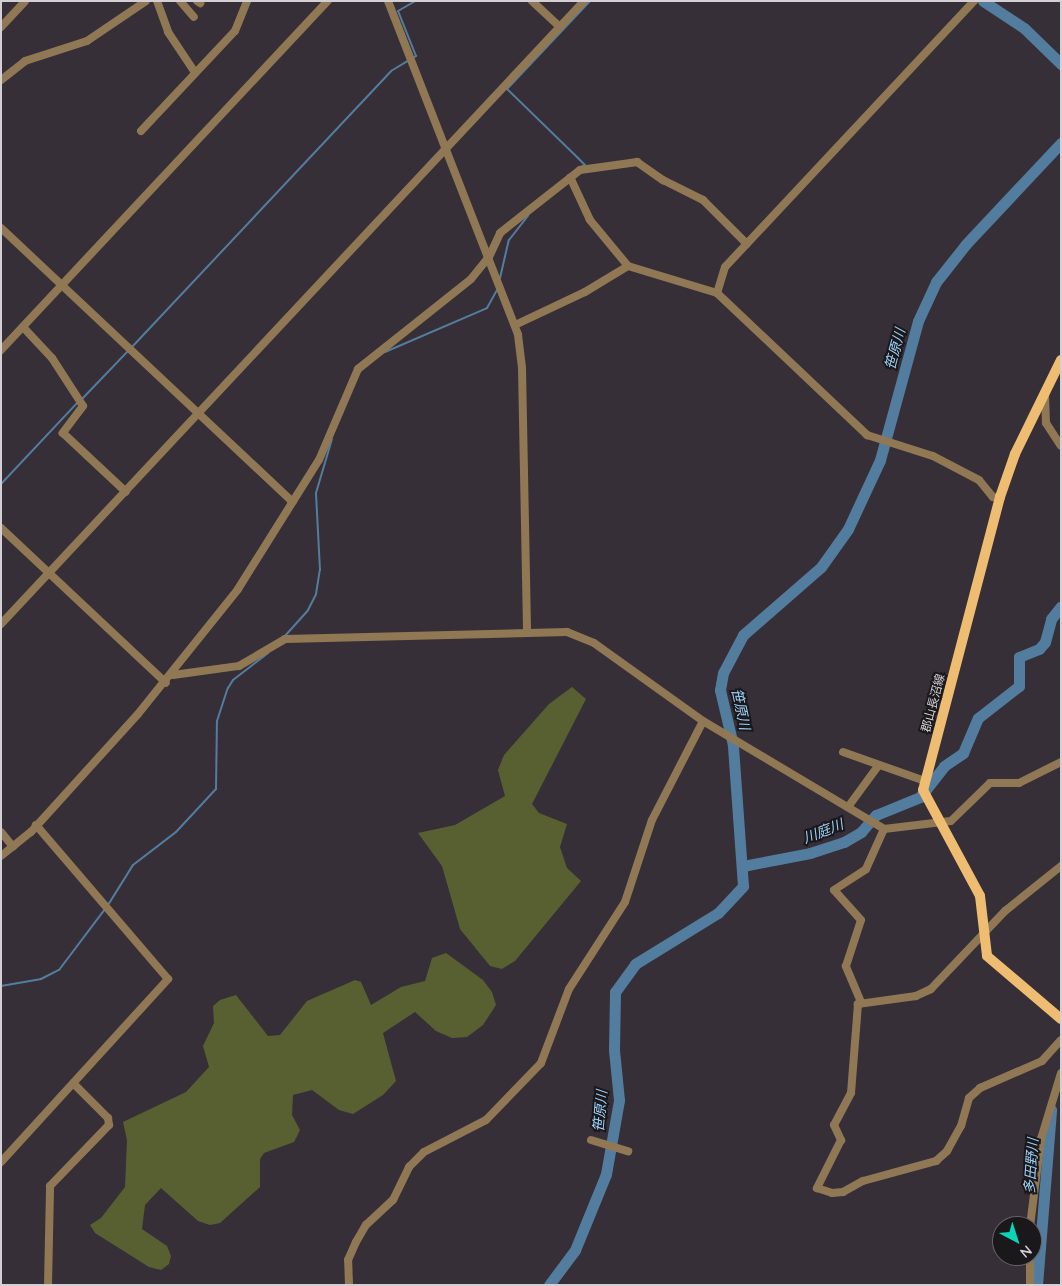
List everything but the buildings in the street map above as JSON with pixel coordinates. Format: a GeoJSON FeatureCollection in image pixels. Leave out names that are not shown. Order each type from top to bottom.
{"type":"FeatureCollection","features":[{"type":"Feature","properties":{"kind":"main road","name":"郡山長沼線"},"geometry":{"type":"LineString","coordinates":[[1061,360],[1015,454],[1000,497],[925,782],[927,801],[980,896],[987,956],[1061,1020]]}},
{"type":"Feature","properties":{"kind":"street"},"geometry":{"type":"LineString","coordinates":[[1,27],[25,1]]}},
{"type":"Feature","properties":{"kind":"street"},"geometry":{"type":"LineString","coordinates":[[1,80],[25,61],[87,41],[146,1]]}},
{"type":"Feature","properties":{"kind":"street"},"geometry":{"type":"LineString","coordinates":[[157,1],[173,43],[194,71]]}},
{"type":"Feature","properties":{"kind":"street"},"geometry":{"type":"LineString","coordinates":[[180,1],[194,17]]}},
{"type":"Feature","properties":{"kind":"street"},"geometry":{"type":"LineString","coordinates":[[141,131],[194,71],[235,31],[247,1]]}},
{"type":"Feature","properties":{"kind":"street"},"geometry":{"type":"LineString","coordinates":[[1,350],[328,1]]}},
{"type":"Feature","properties":{"kind":"street"},"geometry":{"type":"LineString","coordinates":[[388,1],[515,325],[522,368],[526,631]]}},
{"type":"Feature","properties":{"kind":"street"},"geometry":{"type":"LineString","coordinates":[[532,1],[560,27]]}},
{"type":"Feature","properties":{"kind":"street"},"geometry":{"type":"LineString","coordinates":[[1,624],[584,1]]}},
{"type":"Feature","properties":{"kind":"street"},"geometry":{"type":"LineString","coordinates":[[717,294],[723,270],[974,2]]}},
{"type":"Feature","properties":{"kind":"street"},"geometry":{"type":"LineString","coordinates":[[1,856],[36,826],[173,675],[260,557],[325,449],[358,369],[471,279],[489,257],[500,233],[570,177],[588,167],[641,163],[662,180],[703,200],[747,244]]}},
{"type":"Feature","properties":{"kind":"street"},"geometry":{"type":"LineString","coordinates":[[570,177],[590,220],[628,266],[717,294],[867,436],[898,444],[973,476],[993,497],[1000,497]]}},
{"type":"Feature","properties":{"kind":"street"},"geometry":{"type":"LineString","coordinates":[[1,228],[293,502]]}},
{"type":"Feature","properties":{"kind":"street"},"geometry":{"type":"LineString","coordinates":[[515,325],[585,292],[628,266]]}},
{"type":"Feature","properties":{"kind":"street"},"geometry":{"type":"LineString","coordinates":[[22,327],[52,358],[83,406],[63,433],[126,492]]}},
{"type":"Feature","properties":{"kind":"street"},"geometry":{"type":"LineString","coordinates":[[1045,395],[1046,423],[1061,446]]}},
{"type":"Feature","properties":{"kind":"street"},"geometry":{"type":"LineString","coordinates":[[1,528],[166,683]]}},
{"type":"Feature","properties":{"kind":"street"},"geometry":{"type":"LineString","coordinates":[[173,675],[245,665],[285,639],[526,631],[567,632],[594,643],[702,721],[714,726],[881,827],[939,823],[956,819],[990,783],[1019,783],[1061,762]]}},
{"type":"Feature","properties":{"kind":"street"},"geometry":{"type":"LineString","coordinates":[[348,1285],[348,1260],[356,1242],[366,1225],[393,1200],[409,1166],[424,1152],[486,1120],[539,1066],[569,989],[625,902],[652,820],[702,721]]}},
{"type":"Feature","properties":{"kind":"street"},"geometry":{"type":"LineString","coordinates":[[843,752],[925,782]]}},
{"type":"Feature","properties":{"kind":"street"},"geometry":{"type":"LineString","coordinates":[[848,807],[878,766]]}},
{"type":"Feature","properties":{"kind":"street"},"geometry":{"type":"LineString","coordinates":[[1,1162],[165,985],[168,977],[36,826]]}},
{"type":"Feature","properties":{"kind":"street"},"geometry":{"type":"LineString","coordinates":[[860,1002],[846,966],[861,920],[834,890],[866,869],[881,827]]}},
{"type":"Feature","properties":{"kind":"street"},"geometry":{"type":"LineString","coordinates":[[1,832],[13,847]]}},
{"type":"Feature","properties":{"kind":"street"},"geometry":{"type":"LineString","coordinates":[[1061,866],[983,933],[924,993],[860,1002],[856,1007],[857,1040],[852,1060],[850,1093],[834,1124],[841,1140],[818,1184],[818,1188],[828,1193],[843,1192],[863,1181],[936,1161],[947,1151],[961,1126],[969,1098],[980,1088],[1042,1061],[1061,1040]]}},
{"type":"Feature","properties":{"kind":"street"},"geometry":{"type":"LineString","coordinates":[[1031,1216],[1041,1139],[1061,1073]]}},
{"type":"Feature","properties":{"kind":"street"},"geometry":{"type":"LineString","coordinates":[[48,1285],[50,1186],[110,1125],[108,1118],[73,1083]]}},
{"type":"Feature","properties":{"kind":"street"},"geometry":{"type":"LineString","coordinates":[[591,1140],[628,1151]]}},
{"type":"Feature","properties":{"kind":"street"},"geometry":{"type":"LineString","coordinates":[[1030,1266],[1030,1285]]}},
{"type":"Feature","properties":{"kind":"green space"},"geometry":{"type":"Polygon","coordinates":[[[572,687],[586,699],[532,804],[539,813],[567,824],[560,847],[567,868],[581,881],[515,961],[502,969],[490,966],[460,929],[442,866],[418,833],[455,825],[505,796],[498,770],[504,755],[549,704],[572,687]]]}},
{"type":"Feature","properties":{"kind":"green space"},"geometry":{"type":"Polygon","coordinates":[[[446,953],[483,980],[492,992],[496,1005],[483,1025],[467,1037],[452,1038],[436,1031],[415,1012],[383,1033],[396,1081],[383,1095],[353,1114],[339,1110],[312,1090],[293,1095],[292,1115],[300,1130],[294,1142],[264,1153],[260,1159],[260,1187],[220,1223],[210,1225],[198,1221],[161,1188],[145,1205],[142,1229],[167,1246],[171,1256],[169,1264],[161,1270],[149,1267],[95,1233],[90,1225],[101,1218],[125,1187],[127,1140],[123,1122],[186,1092],[209,1067],[203,1046],[214,1023],[213,1006],[220,1000],[236,995],[268,1036],[280,1035],[307,1001],[355,980],[361,982],[371,1005],[401,987],[425,981],[432,958],[446,953]]]}},
{"type":"Feature","properties":{"kind":"waterway"},"geometry":{"type":"LineString","coordinates":[[413,58],[416,56],[398,11],[415,1]]}},
{"type":"Feature","properties":{"kind":"waterway"},"geometry":{"type":"LineString","coordinates":[[581,167],[585,165],[507,89],[590,1]]}},
{"type":"Feature","properties":{"kind":"waterway","name":"笹原川"},"geometry":{"type":"LineString","coordinates":[[983,1],[1024,28],[1061,64]]}},
{"type":"Feature","properties":{"kind":"waterway"},"geometry":{"type":"LineString","coordinates":[[132,347],[391,71],[409,60]]}},
{"type":"Feature","properties":{"kind":"waterway","name":"笹原川"},"geometry":{"type":"LineString","coordinates":[[549,1285],[575,1250],[606,1174],[619,1100],[614,1050],[615,992],[635,964],[718,913],[743,886],[733,745],[720,690],[723,673],[743,635],[821,567],[848,529],[880,460],[918,321],[936,282],[966,244],[1061,143]]}},
{"type":"Feature","properties":{"kind":"waterway"},"geometry":{"type":"LineString","coordinates":[[500,278],[509,240],[528,216]]}},
{"type":"Feature","properties":{"kind":"waterway"},"geometry":{"type":"LineString","coordinates":[[385,352],[487,308],[497,290]]}},
{"type":"Feature","properties":{"kind":"waterway"},"geometry":{"type":"LineString","coordinates":[[82,399],[129,350]]}},
{"type":"Feature","properties":{"kind":"waterway"},"geometry":{"type":"LineString","coordinates":[[1,484],[78,402]]}},
{"type":"Feature","properties":{"kind":"waterway"},"geometry":{"type":"LineString","coordinates":[[284,637],[308,610],[316,594],[320,570],[316,493],[332,439]]}},
{"type":"Feature","properties":{"kind":"waterway","name":"川庭川"},"geometry":{"type":"LineString","coordinates":[[743,866],[810,853],[844,842],[861,832],[876,815],[920,797],[944,766],[963,753],[978,718],[1019,686],[1019,657],[1039,649],[1045,642],[1051,619],[1061,606]]}},
{"type":"Feature","properties":{"kind":"waterway"},"geometry":{"type":"LineString","coordinates":[[108,905],[133,865],[176,832],[216,789],[217,721],[228,688],[233,680],[268,653]]}},
{"type":"Feature","properties":{"kind":"waterway"},"geometry":{"type":"LineString","coordinates":[[1,986],[41,979],[59,970],[105,909]]}},
{"type":"Feature","properties":{"kind":"waterway","name":"多田野川"},"geometry":{"type":"LineString","coordinates":[[1037,1285],[1051,1110]]}}]}
